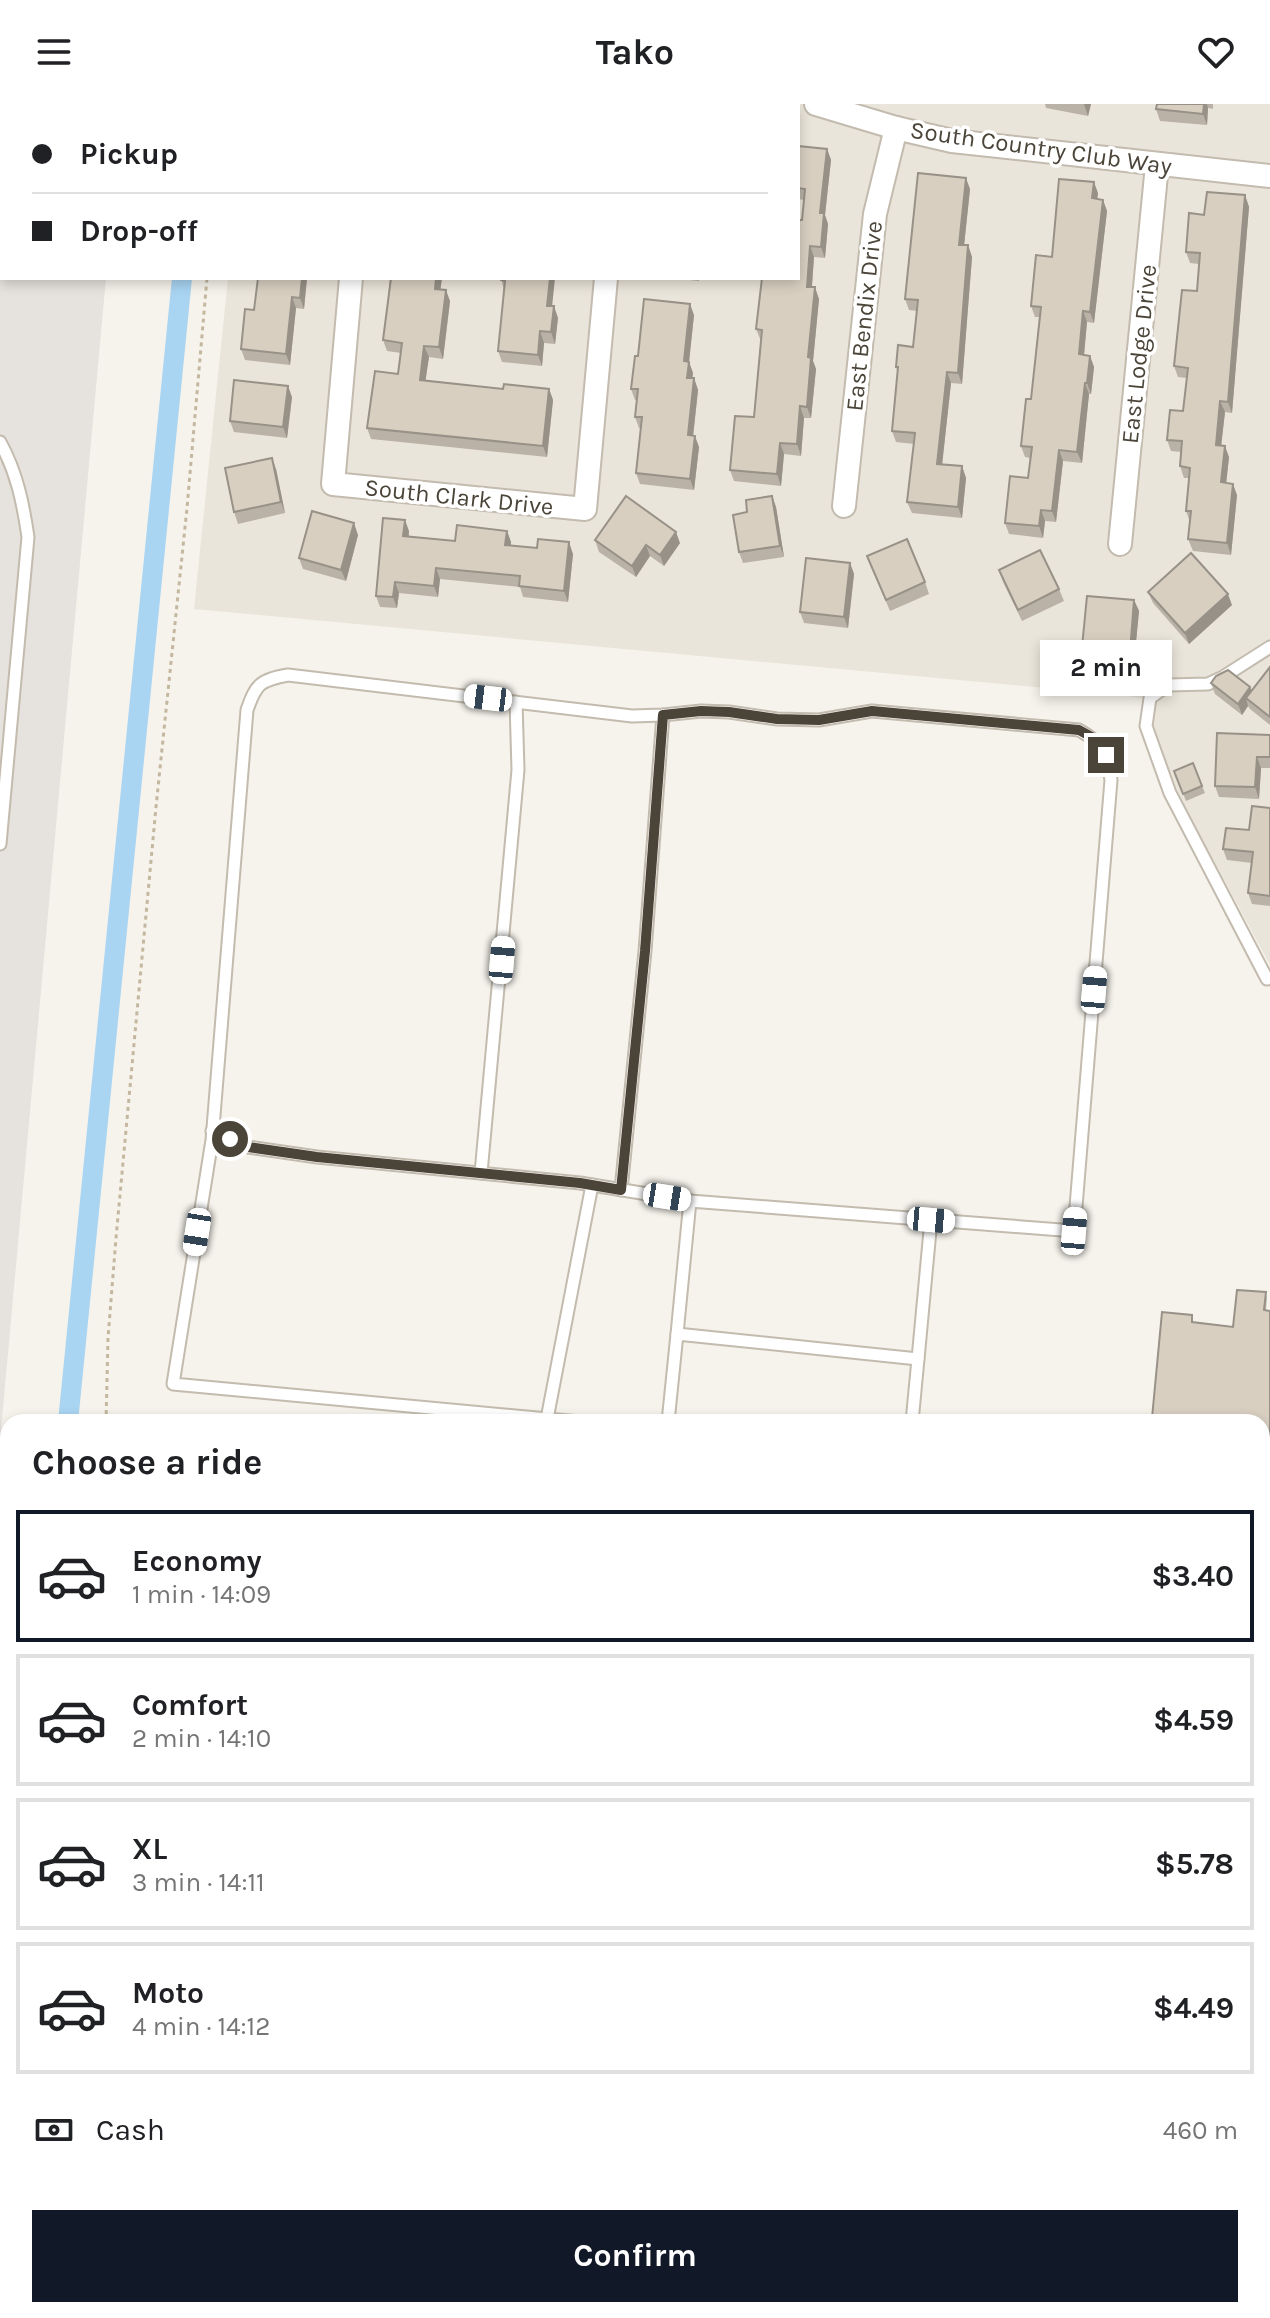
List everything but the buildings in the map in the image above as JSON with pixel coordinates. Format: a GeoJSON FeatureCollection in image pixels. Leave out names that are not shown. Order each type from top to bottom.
{"type":"FeatureCollection","features":[{"type":"Feature","properties":{"kind":"street","name":"South Country Club Way"},"geometry":{"type":"LineString","coordinates":[[816,104],[952,141],[1270,176]]}},
{"type":"Feature","properties":{"kind":"street","name":"East Bendix Drive"},"geometry":{"type":"LineString","coordinates":[[844,506],[875,214],[896,128]]}},
{"type":"Feature","properties":{"kind":"street","name":"East Lodge Drive"},"geometry":{"type":"LineString","coordinates":[[1120,544],[1157,165]]}},
{"type":"Feature","properties":{"kind":"street","name":"South Clark Drive"},"geometry":{"type":"LineString","coordinates":[[351,280],[333,484],[585,509],[606,280]]}},
{"type":"Feature","properties":{"kind":"lane"},"geometry":{"type":"LineString","coordinates":[[0,442],[22,495],[28,537],[0,844]]}},
{"type":"Feature","properties":{"kind":"lane"},"geometry":{"type":"LineString","coordinates":[[1269,980],[1170,793],[1146,726],[1150,698],[1168,685],[1208,684],[1270,647]]}},
{"type":"Feature","properties":{"kind":"lane"},"geometry":{"type":"LineString","coordinates":[[212,1131],[248,1147],[592,1185],[690,1201],[1074,1231],[1111,780],[1106,755],[1097,740],[1079,730],[872,711],[819,720],[701,711],[632,716],[288,675],[269,678],[255,688],[247,710],[212,1131],[173,1384],[494,1414]]}},
{"type":"Feature","properties":{"kind":"lane"},"geometry":{"type":"LineString","coordinates":[[481,1173],[518,770],[516,702]]}},
{"type":"Feature","properties":{"kind":"lane"},"geometry":{"type":"LineString","coordinates":[[621,1190],[645,951],[663,715]]}},
{"type":"Feature","properties":{"kind":"lane"},"geometry":{"type":"LineString","coordinates":[[548,1414],[592,1185]]}},
{"type":"Feature","properties":{"kind":"lane"},"geometry":{"type":"LineString","coordinates":[[669,1414],[690,1201]]}},
{"type":"Feature","properties":{"kind":"lane"},"geometry":{"type":"LineString","coordinates":[[913,1414],[931,1220]]}},
{"type":"Feature","properties":{"kind":"lane"},"geometry":{"type":"LineString","coordinates":[[677,1334],[918,1359]]}},
{"type":"Feature","properties":{"kind":"path"},"geometry":{"type":"LineString","coordinates":[[106,1414],[108,1338],[117,1223],[207,280]]}},
{"type":"Feature","properties":{"kind":"shaded area"},"geometry":{"type":"Polygon","coordinates":[[[800,104],[1270,104],[1270,965],[1181,800],[1152,726],[1155,700],[194,609],[228,280],[800,280],[800,104]]]}},
{"type":"Feature","properties":{"kind":"shaded area"},"geometry":{"type":"Polygon","coordinates":[[[0,280],[106,280],[2,1414],[0,1414],[0,280]]]}},
{"type":"Feature","properties":{"kind":"waterway"},"geometry":{"type":"LineString","coordinates":[[69,1414],[182,280]]}},
{"type":"Feature","properties":{"kind":"route"},"geometry":{"type":"LineString","coordinates":[[230,1139],[248,1147],[317,1157],[580,1183],[621,1190],[645,951],[663,715],[701,711],[819,720],[872,711],[1079,730],[1097,740],[1106,755]]}}]}
